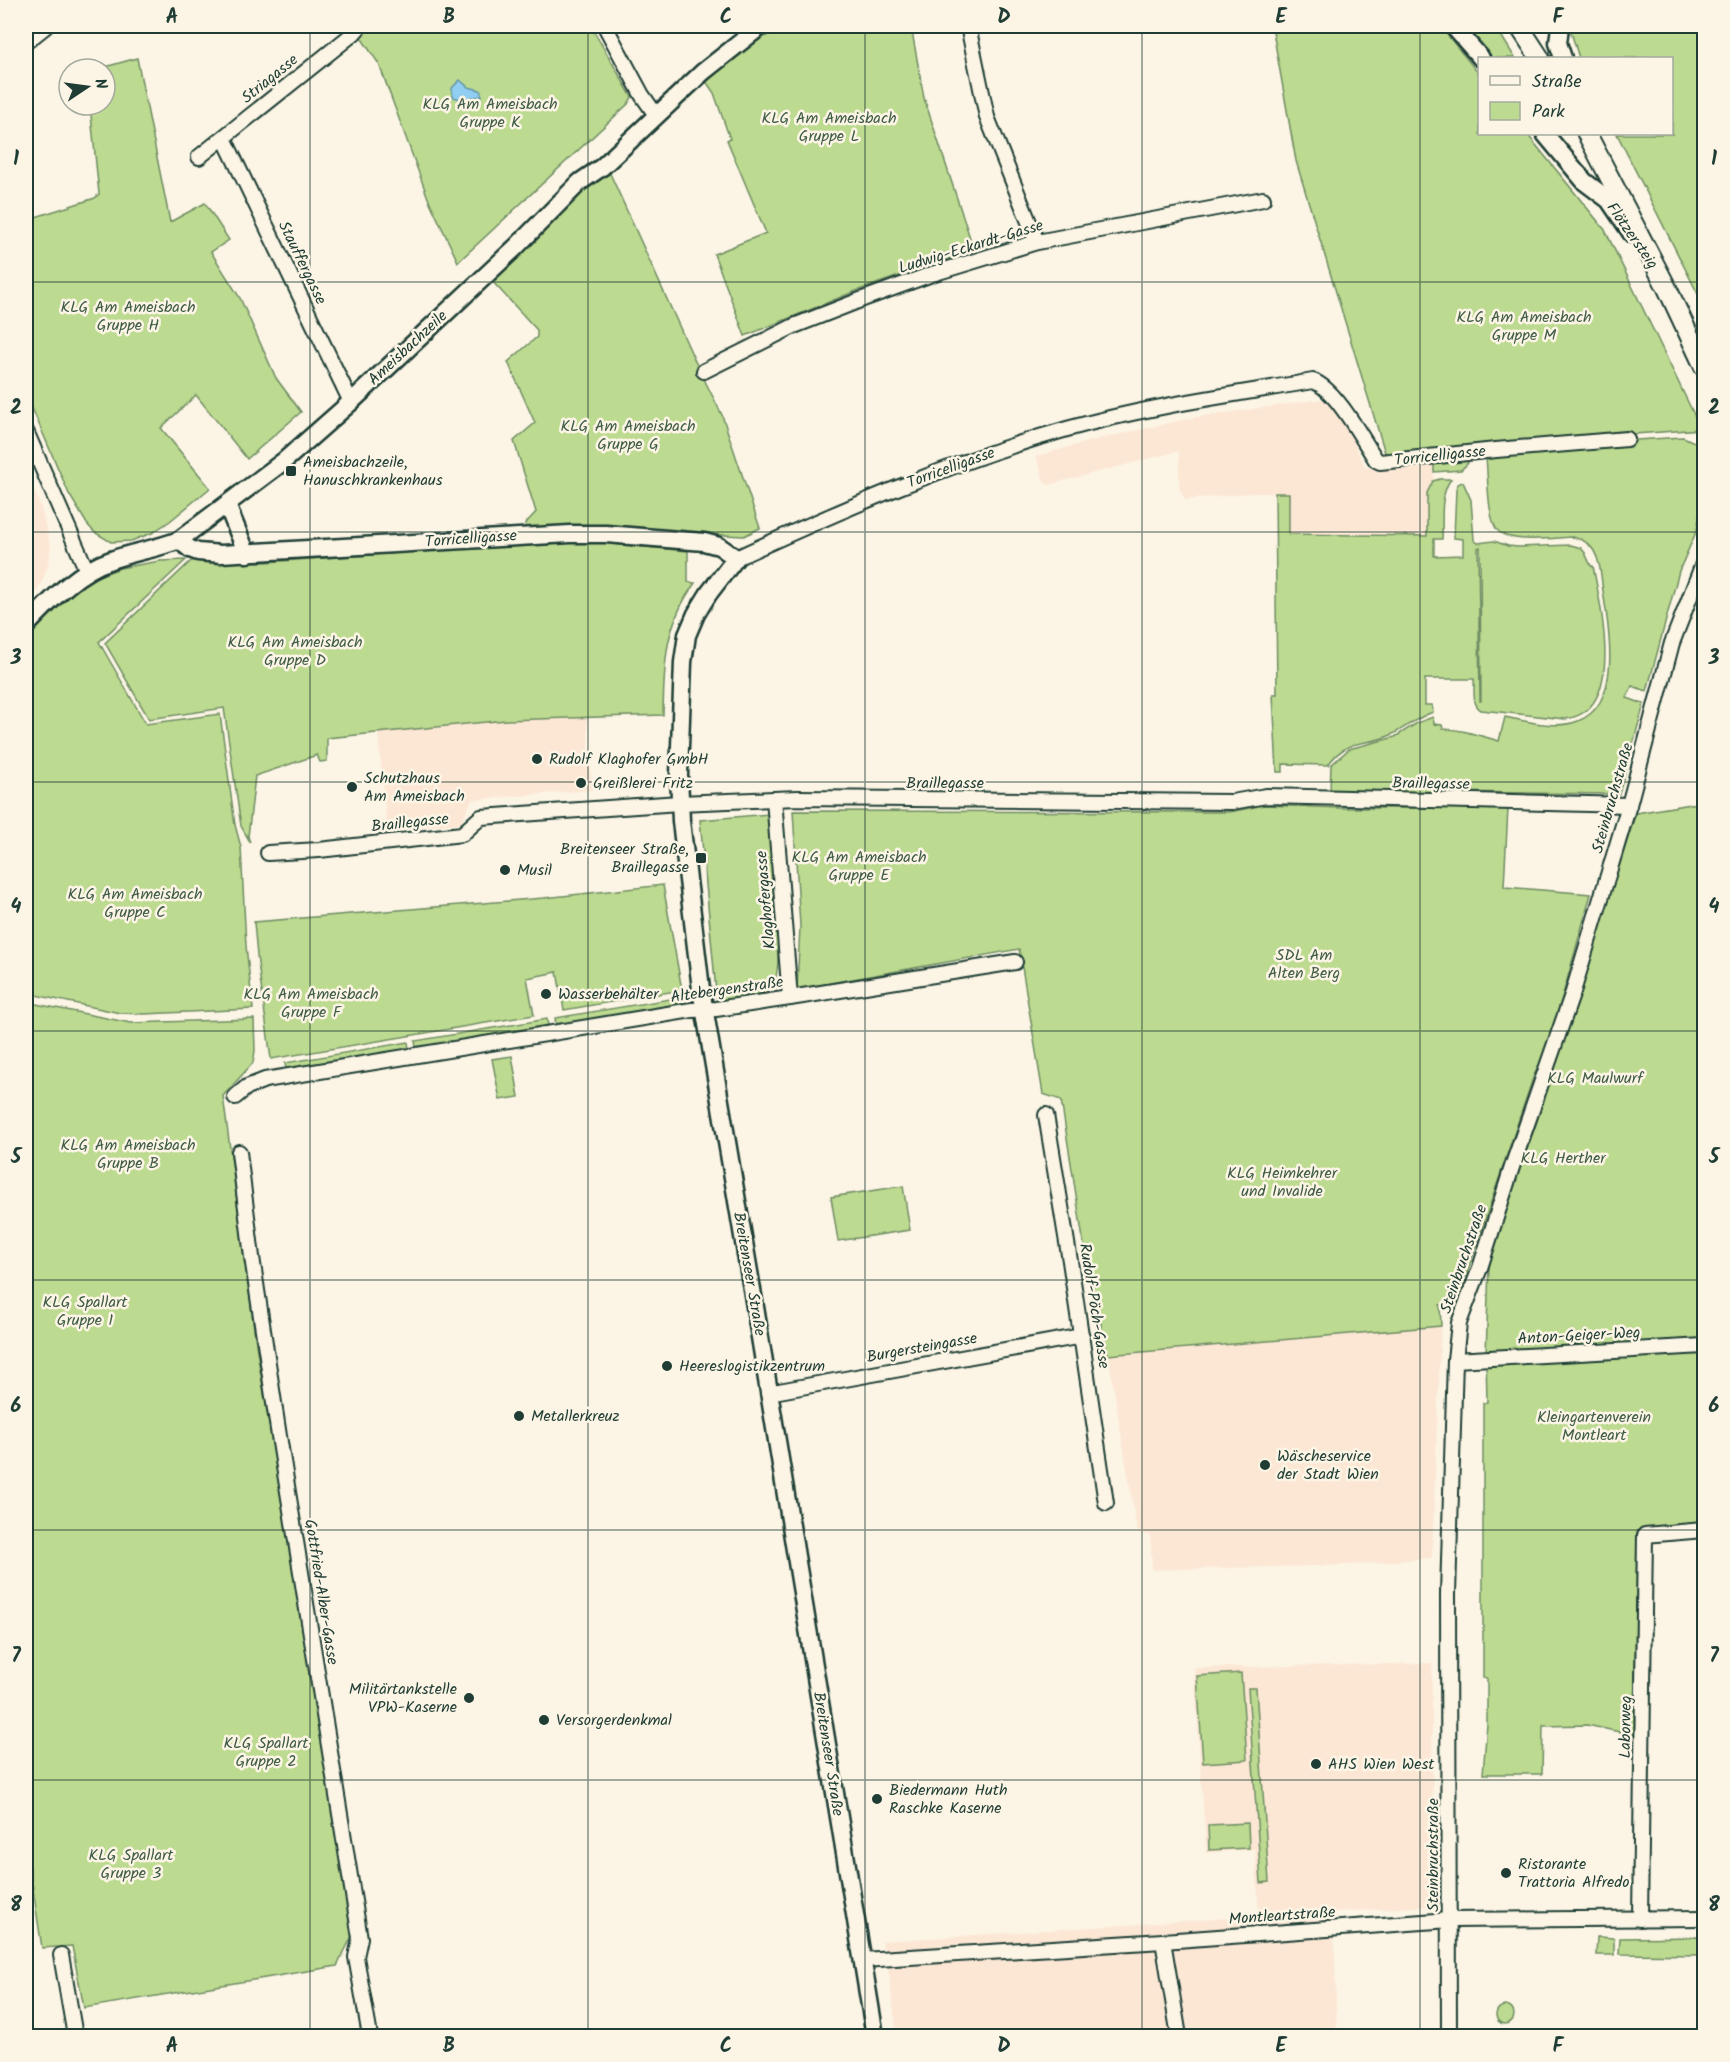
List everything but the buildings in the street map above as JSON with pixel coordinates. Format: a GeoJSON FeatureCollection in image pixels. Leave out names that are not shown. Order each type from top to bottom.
{"type":"FeatureCollection","features":[{"type":"Feature","properties":{"kind":"main road"},"geometry":{"type":"LineString","coordinates":[[1519,26],[1539,57]]}},
{"type":"Feature","properties":{"kind":"main road","name":"Flötzersteig"},"geometry":{"type":"LineString","coordinates":[[1589,136],[1703,362]]}},
{"type":"Feature","properties":{"kind":"street"},"geometry":{"type":"LineString","coordinates":[[26,42],[46,26]]}},
{"type":"Feature","properties":{"kind":"street","name":"Striagasse"},"geometry":{"type":"LineString","coordinates":[[199,157],[360,26]]}},
{"type":"Feature","properties":{"kind":"street"},"geometry":{"type":"LineString","coordinates":[[604,26],[656,115]]}},
{"type":"Feature","properties":{"kind":"street","name":"Ameisbachzeile"},"geometry":{"type":"LineString","coordinates":[[26,626],[61,591],[87,571],[109,561],[179,540],[228,505],[284,460],[351,402],[515,248],[580,182],[602,167],[703,72],[761,26]]}},
{"type":"Feature","properties":{"kind":"street"},"geometry":{"type":"LineString","coordinates":[[968,26],[987,117],[1037,242]]}},
{"type":"Feature","properties":{"kind":"street"},"geometry":{"type":"LineString","coordinates":[[1453,26],[1480,57]]}},
{"type":"Feature","properties":{"kind":"street"},"geometry":{"type":"LineString","coordinates":[[1560,26],[1557,43],[1563,57]]}},
{"type":"Feature","properties":{"kind":"street","name":"Flötzersteig"},"geometry":{"type":"LineString","coordinates":[[1546,135],[1585,182],[1609,200],[1667,288]]}},
{"type":"Feature","properties":{"kind":"street","name":"Stauffergasse"},"geometry":{"type":"LineString","coordinates":[[224,138],[351,402]]}},
{"type":"Feature","properties":{"kind":"street","name":"Ludwig-Eckardt-Gasse"},"geometry":{"type":"LineString","coordinates":[[704,371],[794,327],[932,274],[1037,242],[1263,199]]}},
{"type":"Feature","properties":{"kind":"street","name":"Torricelligasse"},"geometry":{"type":"LineString","coordinates":[[179,540],[198,552],[247,554],[597,534],[704,542],[719,546],[736,558],[886,491],[1069,428],[1151,409],[1313,381],[1319,383],[1333,395],[1376,460],[1380,462],[1627,439]]}},
{"type":"Feature","properties":{"kind":"street"},"geometry":{"type":"LineString","coordinates":[[26,431],[87,571]]}},
{"type":"Feature","properties":{"kind":"street"},"geometry":{"type":"LineString","coordinates":[[228,505],[247,554]]}},
{"type":"Feature","properties":{"kind":"street","name":"Breitenseer Straße"},"geometry":{"type":"LineString","coordinates":[[736,558],[709,593],[687,635],[683,662],[679,803],[704,1010],[875,2037]]}},
{"type":"Feature","properties":{"kind":"street","name":"Steinbruchstraße"},"geometry":{"type":"LineString","coordinates":[[1449,2037],[1448,1594],[1455,1360],[1459,1323],[1480,1268],[1512,1167],[1573,992],[1629,805],[1672,643],[1704,561]]}},
{"type":"Feature","properties":{"kind":"street","name":"Braillegasse"},"geometry":{"type":"LineString","coordinates":[[268,853],[319,850],[462,834],[481,817],[679,803],[774,799],[1232,802],[1266,796],[1629,805]]}},
{"type":"Feature","properties":{"kind":"street","name":"Klaghofergasse"},"geometry":{"type":"LineString","coordinates":[[774,799],[790,998]]}},
{"type":"Feature","properties":{"kind":"street","name":"Altebergenstraße"},"geometry":{"type":"LineString","coordinates":[[235,1096],[247,1087],[265,1080],[681,1012],[790,998],[1015,962]]}},
{"type":"Feature","properties":{"kind":"street","name":"Rudolf-Pöch-Gasse"},"geometry":{"type":"LineString","coordinates":[[1046,1115],[1082,1336],[1106,1503]]}},
{"type":"Feature","properties":{"kind":"street","name":"Gottfried-Alber-Gasse"},"geometry":{"type":"LineString","coordinates":[[238,1152],[279,1437],[360,1938],[356,1957],[370,2037]]}},
{"type":"Feature","properties":{"kind":"street","name":"Burgersteingasse"},"geometry":{"type":"LineString","coordinates":[[768,1393],[1082,1336]]}},
{"type":"Feature","properties":{"kind":"street","name":"Anton-Geiger-Weg"},"geometry":{"type":"LineString","coordinates":[[1455,1360],[1704,1346]]}},
{"type":"Feature","properties":{"kind":"street","name":"Laborweg"},"geometry":{"type":"LineString","coordinates":[[1640,1919],[1645,1535],[1704,1530]]}},
{"type":"Feature","properties":{"kind":"street","name":"Montleartstraße"},"geometry":{"type":"LineString","coordinates":[[863,1960],[1450,1920],[1704,1918]]}},
{"type":"Feature","properties":{"kind":"street"},"geometry":{"type":"LineString","coordinates":[[1163,1941],[1179,2037]]}},
{"type":"Feature","properties":{"kind":"street"},"geometry":{"type":"LineString","coordinates":[[62,1955],[75,2037]]}},
{"type":"Feature","properties":{"kind":"shaded area"},"geometry":{"type":"Polygon","coordinates":[[[1322,399],[1329,400],[1339,410],[1365,467],[1388,469],[1434,462],[1434,479],[1427,493],[1427,536],[1289,534],[1288,493],[1251,493],[1185,500],[1179,487],[1179,451],[1048,485],[1044,481],[1036,456],[1098,439],[1196,417],[1322,399]]]}},
{"type":"Feature","properties":{"kind":"shaded area"},"geometry":{"type":"Polygon","coordinates":[[[26,470],[40,504],[51,547],[48,566],[41,584],[26,609],[26,470]]]}},
{"type":"Feature","properties":{"kind":"shaded area"},"geometry":{"type":"Polygon","coordinates":[[[587,717],[592,790],[472,800],[461,823],[387,831],[378,733],[506,720],[587,717]]]}},
{"type":"Feature","properties":{"kind":"shaded area"},"geometry":{"type":"Polygon","coordinates":[[[1441,1326],[1432,1558],[1354,1565],[1152,1570],[1150,1535],[1144,1535],[1137,1530],[1108,1355],[1441,1326]]]}},
{"type":"Feature","properties":{"kind":"shaded area"},"geometry":{"type":"Polygon","coordinates":[[[1432,1663],[1433,1906],[1334,1912],[1337,2036],[897,2036],[882,1941],[1259,1916],[1255,1849],[1206,1853],[1194,1668],[1432,1663]]]}},
{"type":"Feature","properties":{"kind":"green space","name":"KLG Am Ameisbach Gruppe K"},"geometry":{"type":"Polygon","coordinates":[[[370,26],[591,26],[632,97],[628,104],[458,262],[428,198],[379,64],[360,36],[370,26]]]}},
{"type":"Feature","properties":{"kind":"green space","name":"KLG Am Ameisbach Gruppe L"},"geometry":{"type":"Polygon","coordinates":[[[783,26],[911,26],[924,98],[974,250],[856,291],[745,336],[714,254],[766,233],[727,140],[730,139],[714,93],[705,80],[734,55],[783,26]]]}},
{"type":"Feature","properties":{"kind":"green space","name":"KLG Am Ameisbach Gruppe M"},"geometry":{"type":"Polygon","coordinates":[[[1272,26],[1440,26],[1478,73],[1478,135],[1528,135],[1605,230],[1701,429],[1447,448],[1386,456],[1296,161],[1272,26]]]}},
{"type":"Feature","properties":{"kind":"green space"},"geometry":{"type":"Polygon","coordinates":[[[1464,26],[1488,26],[1491,30],[1496,27],[1514,57],[1489,57],[1464,26]]]}},
{"type":"Feature","properties":{"kind":"green space"},"geometry":{"type":"Polygon","coordinates":[[[1572,26],[1704,26],[1704,306],[1618,135],[1673,135],[1673,57],[1579,57],[1571,32],[1572,26]]]}},
{"type":"Feature","properties":{"kind":"green space","name":"KLG Am Ameisbach Gruppe H"},"geometry":{"type":"Polygon","coordinates":[[[137,58],[170,222],[205,203],[229,240],[211,252],[240,298],[276,378],[301,412],[247,459],[196,395],[161,428],[210,488],[152,533],[131,541],[111,542],[94,532],[87,524],[69,494],[26,394],[26,220],[95,198],[99,194],[91,117],[117,117],[117,64],[137,58]]]}},
{"type":"Feature","properties":{"kind":"green space","name":"KLG Am Ameisbach Gruppe G"},"geometry":{"type":"Polygon","coordinates":[[[608,169],[722,415],[760,528],[744,536],[565,527],[526,530],[525,524],[536,512],[514,441],[535,423],[508,362],[537,337],[537,330],[491,280],[608,169]]]}},
{"type":"Feature","properties":{"kind":"green space"},"geometry":{"type":"Polygon","coordinates":[[[1683,437],[1697,443],[1702,449],[1704,462],[1704,490],[1697,530],[1679,571],[1647,691],[1632,686],[1627,698],[1644,704],[1619,794],[1330,791],[1331,765],[1349,749],[1395,737],[1417,723],[1433,717],[1434,724],[1442,725],[1443,729],[1464,731],[1499,741],[1505,717],[1560,725],[1578,721],[1592,712],[1602,699],[1610,664],[1608,625],[1596,556],[1587,543],[1576,538],[1523,539],[1513,538],[1498,531],[1494,525],[1490,507],[1486,458],[1621,441],[1683,437]]]}},
{"type":"Feature","properties":{"kind":"green space"},"geometry":{"type":"Polygon","coordinates":[[[1466,459],[1468,463],[1461,470],[1434,472],[1434,462],[1466,459]]]}},
{"type":"Feature","properties":{"kind":"green space"},"geometry":{"type":"Polygon","coordinates":[[[1451,479],[1443,500],[1442,539],[1434,539],[1434,556],[1463,555],[1463,539],[1454,537],[1456,490],[1457,484],[1463,482],[1471,500],[1474,540],[1478,543],[1494,541],[1518,547],[1571,545],[1581,548],[1585,553],[1593,566],[1604,629],[1603,678],[1597,697],[1584,712],[1565,719],[1481,710],[1475,700],[1474,679],[1425,679],[1425,705],[1432,705],[1433,712],[1382,739],[1349,746],[1335,756],[1328,765],[1283,764],[1283,772],[1277,772],[1273,694],[1277,694],[1275,493],[1289,493],[1289,534],[1427,536],[1427,493],[1433,481],[1451,479]],[[1480,547],[1478,548],[1481,701],[1480,547]]]}},
{"type":"Feature","properties":{"kind":"green space","name":"KLG Am Ameisbach Gruppe D"},"geometry":{"type":"Polygon","coordinates":[[[591,542],[688,551],[688,582],[695,583],[677,614],[668,646],[663,715],[506,720],[327,738],[327,761],[320,762],[317,755],[255,776],[248,837],[250,842],[241,826],[224,708],[149,719],[105,643],[191,561],[266,562],[591,542]]]}},
{"type":"Feature","properties":{"kind":"green space","name":"KLG Am Ameisbach Gruppe C"},"geometry":{"type":"Polygon","coordinates":[[[186,560],[99,642],[146,724],[220,714],[235,825],[241,847],[246,946],[253,1009],[120,1013],[26,993],[26,640],[83,582],[120,568],[160,561],[186,560]]]}},
{"type":"Feature","properties":{"kind":"green space","name":"Kleingartenverein Montleart"},"geometry":{"type":"Polygon","coordinates":[[[1704,802],[1704,1522],[1644,1528],[1637,1534],[1634,1735],[1587,1725],[1543,1726],[1542,1774],[1483,1774],[1487,1724],[1487,1679],[1483,1678],[1483,1403],[1487,1402],[1489,1266],[1507,1202],[1535,1127],[1636,813],[1704,802]]]}},
{"type":"Feature","properties":{"kind":"green space"},"geometry":{"type":"Polygon","coordinates":[[[1264,805],[1341,808],[1508,808],[1504,887],[1591,894],[1547,1052],[1534,1075],[1457,1303],[1440,1305],[1441,1326],[1108,1355],[1086,1258],[1061,1100],[1043,1094],[1019,949],[797,989],[800,926],[793,811],[1230,812],[1264,805]]]}},
{"type":"Feature","properties":{"kind":"green space"},"geometry":{"type":"Polygon","coordinates":[[[769,814],[778,931],[777,974],[773,985],[763,993],[717,1002],[700,820],[769,814]]]}},
{"type":"Feature","properties":{"kind":"green space","name":"KLG Am Ameisbach Gruppe F"},"geometry":{"type":"Polygon","coordinates":[[[663,885],[682,990],[564,1010],[557,972],[527,978],[534,1015],[271,1059],[254,922],[544,898],[663,885]]]}},
{"type":"Feature","properties":{"kind":"green space"},"geometry":{"type":"Polygon","coordinates":[[[682,997],[683,1003],[556,1025],[555,1018],[682,997]]]}},
{"type":"Feature","properties":{"kind":"green space"},"geometry":{"type":"Polygon","coordinates":[[[26,1002],[131,1023],[254,1019],[253,1063],[223,1096],[257,1351],[353,1934],[337,1966],[84,2008],[72,1946],[42,1948],[26,1843],[26,1002]]]}},
{"type":"Feature","properties":{"kind":"green space"},"geometry":{"type":"Polygon","coordinates":[[[547,1019],[548,1026],[416,1047],[415,1041],[547,1019]]]}},
{"type":"Feature","properties":{"kind":"green space"},"geometry":{"type":"Polygon","coordinates":[[[408,1042],[409,1049],[286,1069],[285,1063],[408,1042]]]}},
{"type":"Feature","properties":{"kind":"green space"},"geometry":{"type":"Polygon","coordinates":[[[512,1056],[519,1097],[500,1100],[492,1059],[512,1056]]]}},
{"type":"Feature","properties":{"kind":"green space"},"geometry":{"type":"Polygon","coordinates":[[[903,1186],[910,1230],[838,1241],[831,1197],[903,1186]]]}},
{"type":"Feature","properties":{"kind":"green space"},"geometry":{"type":"Polygon","coordinates":[[[1241,1673],[1247,1760],[1203,1763],[1197,1676],[1241,1673]]]}},
{"type":"Feature","properties":{"kind":"green space"},"geometry":{"type":"Polygon","coordinates":[[[1248,1688],[1256,1688],[1269,1882],[1261,1883],[1248,1688]]]}},
{"type":"Feature","properties":{"kind":"green space"},"geometry":{"type":"Polygon","coordinates":[[[1248,1823],[1249,1848],[1209,1850],[1208,1825],[1248,1823]]]}},
{"type":"Feature","properties":{"kind":"green space"},"geometry":{"type":"Polygon","coordinates":[[[1597,1937],[1614,1938],[1614,1955],[1596,1955],[1597,1937]]]}},
{"type":"Feature","properties":{"kind":"green space"},"geometry":{"type":"Polygon","coordinates":[[[1704,1937],[1704,1955],[1619,1954],[1620,1938],[1704,1937]]]}},
{"type":"Feature","properties":{"kind":"green space"},"geometry":{"type":"Polygon","coordinates":[[[1505,2006],[1511,2009],[1514,2015],[1511,2021],[1505,2024],[1499,2021],[1496,2015],[1499,2009],[1505,2006]]]}},
{"type":"Feature","properties":{"kind":"water"},"geometry":{"type":"Polygon","coordinates":[[[460,80],[468,87],[480,90],[482,96],[461,99],[453,97],[452,88],[460,80]]]}},
{"type":"Feature","properties":{"kind":"place","name":"Ameisbachzeile, Hanuschkrankenhaus"},"geometry":{"type":"Point","coordinates":[291,471]}},
{"type":"Feature","properties":{"kind":"place","name":"Rudolf Klaghofer GmbH"},"geometry":{"type":"Point","coordinates":[537,759]}},
{"type":"Feature","properties":{"kind":"place","name":"Greißlerei Fritz"},"geometry":{"type":"Point","coordinates":[581,783]}},
{"type":"Feature","properties":{"kind":"place","name":"Schutzhaus Am Ameisbach"},"geometry":{"type":"Point","coordinates":[352,787]}},
{"type":"Feature","properties":{"kind":"place","name":"Breitenseer Straße, Braillegasse"},"geometry":{"type":"Point","coordinates":[701,858]}},
{"type":"Feature","properties":{"kind":"place","name":"Musil"},"geometry":{"type":"Point","coordinates":[505,870]}},
{"type":"Feature","properties":{"kind":"place","name":"Wasserbehälter"},"geometry":{"type":"Point","coordinates":[546,994]}},
{"type":"Feature","properties":{"kind":"place","name":"Heereslogistikzentrum"},"geometry":{"type":"Point","coordinates":[667,1366]}},
{"type":"Feature","properties":{"kind":"place","name":"Metallerkreuz"},"geometry":{"type":"Point","coordinates":[519,1416]}},
{"type":"Feature","properties":{"kind":"place","name":"Wäscheservice der Stadt Wien"},"geometry":{"type":"Point","coordinates":[1265,1465]}},
{"type":"Feature","properties":{"kind":"place","name":"Militärtankstelle VPW-Kaserne"},"geometry":{"type":"Point","coordinates":[469,1698]}},
{"type":"Feature","properties":{"kind":"place","name":"Versorgerdenkmal"},"geometry":{"type":"Point","coordinates":[544,1720]}},
{"type":"Feature","properties":{"kind":"place","name":"AHS Wien West"},"geometry":{"type":"Point","coordinates":[1316,1764]}},
{"type":"Feature","properties":{"kind":"place","name":"Biedermann Huth Raschke Kaserne"},"geometry":{"type":"Point","coordinates":[877,1799]}},
{"type":"Feature","properties":{"kind":"place","name":"Ristorante Trattoria Alfredo"},"geometry":{"type":"Point","coordinates":[1506,1873]}},
{"type":"Feature","properties":{"kind":"park label","name":"KLG Am Ameisbach Gruppe E"},"geometry":{"type":"Point","coordinates":[859,866]}},
{"type":"Feature","properties":{"kind":"park label","name":"SDL Am Alten Berg"},"geometry":{"type":"Point","coordinates":[1304,964]}},
{"type":"Feature","properties":{"kind":"park label","name":"KLG Maulwurf"},"geometry":{"type":"Point","coordinates":[1595,1078]}},
{"type":"Feature","properties":{"kind":"park label","name":"KLG Am Ameisbach Gruppe B"},"geometry":{"type":"Point","coordinates":[128,1154]}},
{"type":"Feature","properties":{"kind":"park label","name":"KLG Herther"},"geometry":{"type":"Point","coordinates":[1563,1158]}},
{"type":"Feature","properties":{"kind":"park label","name":"KLG Heimkehrer und Invalide"},"geometry":{"type":"Point","coordinates":[1282,1182]}},
{"type":"Feature","properties":{"kind":"park label","name":"KLG Spallart Gruppe 1"},"geometry":{"type":"Point","coordinates":[85,1311]}},
{"type":"Feature","properties":{"kind":"park label","name":"KLG Spallart Gruppe 2"},"geometry":{"type":"Point","coordinates":[266,1752]}},
{"type":"Feature","properties":{"kind":"park label","name":"KLG Spallart Gruppe 3"},"geometry":{"type":"Point","coordinates":[131,1864]}}]}
